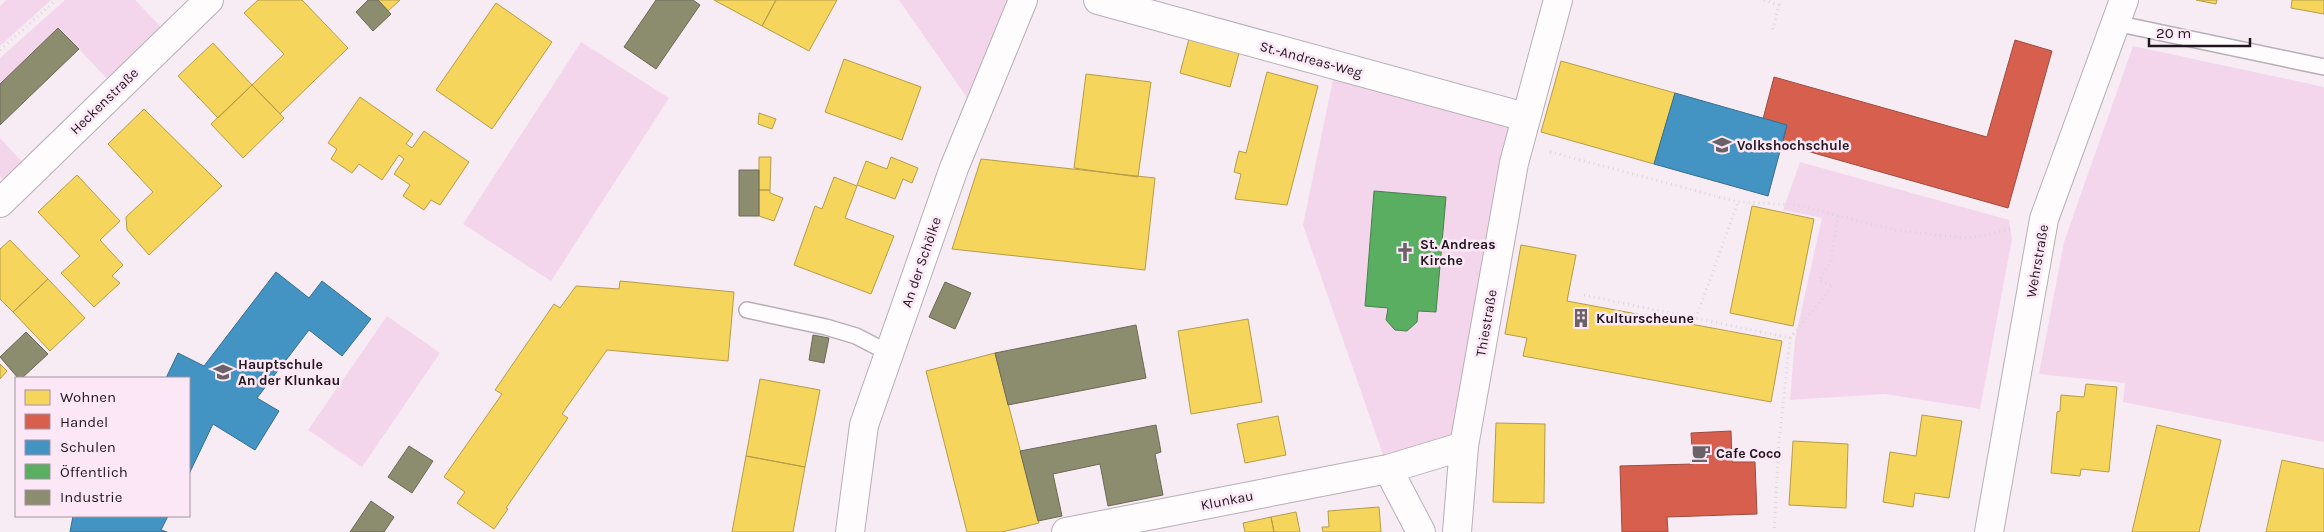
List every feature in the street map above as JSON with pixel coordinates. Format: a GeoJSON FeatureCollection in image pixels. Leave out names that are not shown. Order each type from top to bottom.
{"type":"FeatureCollection","features":[{"type":"Feature","properties":{"kind":"street","name":"Heckenstraße"},"geometry":{"type":"LineString","coordinates":[[0,203],[209,0]]}},
{"type":"Feature","properties":{"kind":"street","name":"An der Schölke"},"geometry":{"type":"LineString","coordinates":[[850,532],[864,426],[954,168],[1023,0]]}},
{"type":"Feature","properties":{"kind":"street","name":"St.-Andreas-Weg"},"geometry":{"type":"LineString","coordinates":[[1098,0],[1525,117]]}},
{"type":"Feature","properties":{"kind":"street","name":"Thiestraße"},"geometry":{"type":"LineString","coordinates":[[1457,532],[1464,446],[1519,143],[1558,0]]}},
{"type":"Feature","properties":{"kind":"street","name":"Wehrstraße"},"geometry":{"type":"LineString","coordinates":[[1989,532],[2044,219],[2120,11]]}},
{"type":"Feature","properties":{"kind":"street","name":"Klunkau"},"geometry":{"type":"LineString","coordinates":[[1066,532],[1388,468],[1464,446]]}},
{"type":"Feature","properties":{"kind":"street"},"geometry":{"type":"LineString","coordinates":[[1388,468],[1421,532]]}},
{"type":"Feature","properties":{"kind":"lane"},"geometry":{"type":"LineString","coordinates":[[2120,11],[2324,67]]}},
{"type":"Feature","properties":{"kind":"lane"},"geometry":{"type":"LineString","coordinates":[[747,310],[826,327],[856,336],[889,353]]}},
{"type":"Feature","properties":{"kind":"path"},"geometry":{"type":"LineString","coordinates":[[0,50],[56,0]]}},
{"type":"Feature","properties":{"kind":"path"},"geometry":{"type":"LineString","coordinates":[[1764,0],[1779,5],[1772,32]]}},
{"type":"Feature","properties":{"kind":"path"},"geometry":{"type":"LineString","coordinates":[[1519,143],[1738,202],[1796,204],[1902,231],[1964,238],[2002,232],[2044,219]]}},
{"type":"Feature","properties":{"kind":"path"},"geometry":{"type":"LineString","coordinates":[[1696,318],[1738,202]]}},
{"type":"Feature","properties":{"kind":"path"},"geometry":{"type":"LineString","coordinates":[[1774,532],[1779,442],[1790,338],[1833,286],[1819,280],[1831,262],[1838,215]]}},
{"type":"Feature","properties":{"kind":"path"},"geometry":{"type":"LineString","coordinates":[[1584,295],[1790,338]]}},
{"type":"Feature","properties":{"kind":"shaded area"},"geometry":{"type":"Polygon","coordinates":[[[6,0],[51,0],[0,46],[0,6],[6,0]]]}},
{"type":"Feature","properties":{"kind":"shaded area"},"geometry":{"type":"Polygon","coordinates":[[[65,0],[135,0],[165,31],[110,82],[59,28],[0,84],[0,58],[65,0]]]}},
{"type":"Feature","properties":{"kind":"shaded area"},"geometry":{"type":"Polygon","coordinates":[[[899,0],[1023,0],[977,112],[899,0]]]}},
{"type":"Feature","properties":{"kind":"shaded area"},"geometry":{"type":"Polygon","coordinates":[[[581,42],[669,98],[551,281],[463,224],[581,42]]]}},
{"type":"Feature","properties":{"kind":"shaded area"},"geometry":{"type":"Polygon","coordinates":[[[2133,46],[2324,87],[2324,442],[2123,402],[2125,383],[2039,374],[2064,242],[2133,46]]]}},
{"type":"Feature","properties":{"kind":"shaded area"},"geometry":{"type":"Polygon","coordinates":[[[1336,65],[1525,117],[1464,446],[1388,469],[1303,225],[1336,65]]]}},
{"type":"Feature","properties":{"kind":"shaded area"},"geometry":{"type":"Polygon","coordinates":[[[0,138],[25,165],[6,183],[0,176],[0,138]]]}},
{"type":"Feature","properties":{"kind":"shaded area"},"geometry":{"type":"Polygon","coordinates":[[[1800,162],[2009,220],[2012,239],[1980,409],[1885,394],[1790,400],[1795,339],[1822,218],[1783,210],[1800,162]]]}},
{"type":"Feature","properties":{"kind":"shaded area"},"geometry":{"type":"Polygon","coordinates":[[[387,316],[440,353],[362,467],[308,430],[387,316]]]}},
{"type":"Feature","properties":{"kind":"building: Wohnen"},"geometry":{"type":"Polygon","coordinates":[[[258,0],[302,0],[348,48],[280,114],[252,85],[284,54],[244,13],[258,0]]]}},
{"type":"Feature","properties":{"kind":"building: Wohnen"},"geometry":{"type":"Polygon","coordinates":[[[378,0],[400,0],[388,11],[378,0]]]}},
{"type":"Feature","properties":{"kind":"building: Wohnen"},"geometry":{"type":"Polygon","coordinates":[[[714,0],[776,0],[762,26],[714,0]]]}},
{"type":"Feature","properties":{"kind":"building: Wohnen"},"geometry":{"type":"Polygon","coordinates":[[[776,0],[837,0],[809,51],[762,26],[776,0]]]}},
{"type":"Feature","properties":{"kind":"building: Wohnen"},"geometry":{"type":"Polygon","coordinates":[[[2196,0],[2217,0],[2216,4],[2196,0]]]}},
{"type":"Feature","properties":{"kind":"building: Wohnen"},"geometry":{"type":"Polygon","coordinates":[[[2292,0],[2324,0],[2324,14],[2291,8],[2292,0]]]}},
{"type":"Feature","properties":{"kind":"building: Wohnen"},"geometry":{"type":"Polygon","coordinates":[[[496,3],[552,42],[492,129],[436,90],[496,3]]]}},
{"type":"Feature","properties":{"kind":"building: Wohnen"},"geometry":{"type":"Polygon","coordinates":[[[1189,39],[1239,53],[1230,87],[1180,73],[1189,39]]]}},
{"type":"Feature","properties":{"kind":"building: Wohnen"},"geometry":{"type":"Polygon","coordinates":[[[213,43],[252,85],[218,118],[178,76],[213,43]]]}},
{"type":"Feature","properties":{"kind":"building: Wohnen"},"geometry":{"type":"Polygon","coordinates":[[[844,59],[921,87],[902,140],[825,112],[844,59]]]}},
{"type":"Feature","properties":{"kind":"building: Wohnen"},"geometry":{"type":"Polygon","coordinates":[[[1561,61],[1675,93],[1654,164],[1541,132],[1561,61]]]}},
{"type":"Feature","properties":{"kind":"building: Wohnen"},"geometry":{"type":"Polygon","coordinates":[[[1267,72],[1318,86],[1287,205],[1235,199],[1241,174],[1234,172],[1239,151],[1246,153],[1267,72]]]}},
{"type":"Feature","properties":{"kind":"building: Wohnen"},"geometry":{"type":"Polygon","coordinates":[[[1086,74],[1151,82],[1138,177],[1074,168],[1086,74]]]}},
{"type":"Feature","properties":{"kind":"building: Wohnen"},"geometry":{"type":"Polygon","coordinates":[[[252,85],[284,118],[243,158],[211,124],[252,85]]]}},
{"type":"Feature","properties":{"kind":"building: Wohnen"},"geometry":{"type":"Polygon","coordinates":[[[360,97],[413,134],[406,144],[412,148],[424,131],[469,162],[440,205],[431,200],[424,210],[403,196],[410,185],[394,174],[404,159],[399,155],[382,180],[359,164],[352,173],[331,159],[337,149],[328,143],[360,97]]]}},
{"type":"Feature","properties":{"kind":"building: Wohnen"},"geometry":{"type":"Polygon","coordinates":[[[144,109],[222,186],[149,255],[127,230],[126,217],[153,192],[108,144],[144,109]]]}},
{"type":"Feature","properties":{"kind":"building: Wohnen"},"geometry":{"type":"Polygon","coordinates":[[[759,113],[776,119],[772,129],[758,124],[759,113]]]}},
{"type":"Feature","properties":{"kind":"building: Wohnen"},"geometry":{"type":"Polygon","coordinates":[[[759,157],[771,157],[770,190],[759,190],[759,157]]]}},
{"type":"Feature","properties":{"kind":"building: Wohnen"},"geometry":{"type":"Polygon","coordinates":[[[891,157],[918,168],[912,183],[903,179],[895,199],[857,185],[866,161],[887,169],[891,157]]]}},
{"type":"Feature","properties":{"kind":"building: Wohnen"},"geometry":{"type":"Polygon","coordinates":[[[981,159],[1155,178],[1145,270],[952,249],[981,159]]]}},
{"type":"Feature","properties":{"kind":"building: Wohnen"},"geometry":{"type":"Polygon","coordinates":[[[77,175],[120,221],[100,240],[123,265],[112,276],[120,283],[94,307],[61,273],[80,256],[38,212],[77,175]]]}},
{"type":"Feature","properties":{"kind":"building: Wohnen"},"geometry":{"type":"Polygon","coordinates":[[[834,177],[857,186],[845,218],[894,236],[871,294],[794,265],[815,206],[822,209],[834,177]]]}},
{"type":"Feature","properties":{"kind":"building: Wohnen"},"geometry":{"type":"Polygon","coordinates":[[[759,190],[770,190],[770,193],[783,198],[774,221],[759,216],[759,190]]]}},
{"type":"Feature","properties":{"kind":"building: Wohnen"},"geometry":{"type":"Polygon","coordinates":[[[1752,206],[1814,219],[1793,326],[1730,313],[1752,206]]]}},
{"type":"Feature","properties":{"kind":"building: Wohnen"},"geometry":{"type":"Polygon","coordinates":[[[10,240],[48,279],[13,312],[0,299],[0,249],[10,240]]]}},
{"type":"Feature","properties":{"kind":"building: Wohnen","name":"Kulturscheune"},"geometry":{"type":"Polygon","coordinates":[[[1521,245],[1576,255],[1567,301],[1782,341],[1771,402],[1523,356],[1527,338],[1505,334],[1521,245]]]}},
{"type":"Feature","properties":{"kind":"building: Wohnen"},"geometry":{"type":"Polygon","coordinates":[[[48,279],[85,318],[50,351],[13,312],[48,279]]]}},
{"type":"Feature","properties":{"kind":"building: Wohnen"},"geometry":{"type":"Polygon","coordinates":[[[620,281],[734,292],[728,361],[607,350],[562,414],[568,418],[506,508],[508,509],[494,529],[457,503],[465,492],[444,477],[502,394],[495,390],[554,304],[560,308],[576,286],[619,289],[620,281]]]}},
{"type":"Feature","properties":{"kind":"building: Wohnen"},"geometry":{"type":"Polygon","coordinates":[[[1248,319],[1262,402],[1191,414],[1178,331],[1248,319]]]}},
{"type":"Feature","properties":{"kind":"building: Wohnen"},"geometry":{"type":"Polygon","coordinates":[[[995,353],[1039,523],[1002,532],[967,532],[926,371],[995,353]]]}},
{"type":"Feature","properties":{"kind":"building: Wohnen"},"geometry":{"type":"Polygon","coordinates":[[[0,364],[7,371],[0,379],[0,364]]]}},
{"type":"Feature","properties":{"kind":"building: Wohnen"},"geometry":{"type":"Polygon","coordinates":[[[760,379],[820,390],[805,467],[746,456],[760,379]]]}},
{"type":"Feature","properties":{"kind":"building: Wohnen"},"geometry":{"type":"Polygon","coordinates":[[[2086,384],[2117,387],[2109,472],[2081,469],[2080,476],[2051,473],[2057,412],[2060,411],[2061,395],[2084,397],[2086,384]]]}},
{"type":"Feature","properties":{"kind":"building: Wohnen"},"geometry":{"type":"Polygon","coordinates":[[[1922,415],[1962,421],[1949,498],[1915,493],[1913,507],[1883,502],[1890,452],[1916,456],[1922,415]]]}},
{"type":"Feature","properties":{"kind":"building: Wohnen"},"geometry":{"type":"Polygon","coordinates":[[[1278,416],[1286,455],[1245,463],[1237,424],[1278,416]]]}},
{"type":"Feature","properties":{"kind":"building: Wohnen"},"geometry":{"type":"Polygon","coordinates":[[[1496,423],[1545,424],[1544,503],[1493,502],[1496,423]]]}},
{"type":"Feature","properties":{"kind":"building: Wohnen"},"geometry":{"type":"Polygon","coordinates":[[[2157,425],[2221,440],[2199,532],[2132,532],[2157,425]]]}},
{"type":"Feature","properties":{"kind":"building: Wohnen"},"geometry":{"type":"Polygon","coordinates":[[[1793,441],[1848,444],[1846,508],[1789,505],[1793,441]]]}},
{"type":"Feature","properties":{"kind":"building: Wohnen"},"geometry":{"type":"Polygon","coordinates":[[[746,456],[805,467],[793,532],[732,532],[746,456]]]}},
{"type":"Feature","properties":{"kind":"building: Wohnen"},"geometry":{"type":"Polygon","coordinates":[[[2282,460],[2324,469],[2324,532],[2266,532],[2282,460]]]}},
{"type":"Feature","properties":{"kind":"building: Wohnen"},"geometry":{"type":"Polygon","coordinates":[[[1379,507],[1381,532],[1323,532],[1322,527],[1329,527],[1328,511],[1379,507]]]}},
{"type":"Feature","properties":{"kind":"building: Wohnen"},"geometry":{"type":"Polygon","coordinates":[[[1296,512],[1300,532],[1274,532],[1271,517],[1296,512]]]}},
{"type":"Feature","properties":{"kind":"building: Wohnen"},"geometry":{"type":"Polygon","coordinates":[[[1271,517],[1274,532],[1245,532],[1243,523],[1271,517]]]}},
{"type":"Feature","properties":{"kind":"building: Handel"},"geometry":{"type":"Polygon","coordinates":[[[2015,40],[2052,51],[2008,208],[1782,144],[1787,125],[1763,119],[1774,77],[1987,137],[2015,40]]]}},
{"type":"Feature","properties":{"kind":"building: Handel"},"geometry":{"type":"Polygon","coordinates":[[[1731,431],[1732,462],[1755,462],[1757,514],[1667,517],[1668,532],[1622,532],[1620,466],[1693,464],[1691,433],[1731,431]]]}},
{"type":"Feature","properties":{"kind":"building: Schulen"},"geometry":{"type":"Polygon","coordinates":[[[1675,93],[1787,125],[1768,196],[1654,164],[1675,93]]]}},
{"type":"Feature","properties":{"kind":"building: Schulen","name":"Hauptschule An der Klunkau"},"geometry":{"type":"Polygon","coordinates":[[[276,272],[309,298],[322,281],[371,319],[342,356],[309,330],[257,398],[279,411],[255,450],[213,424],[190,472],[190,377],[166,377],[178,353],[204,366],[276,272]]]}},
{"type":"Feature","properties":{"kind":"building: Schulen"},"geometry":{"type":"Polygon","coordinates":[[[73,517],[168,517],[161,530],[167,532],[70,532],[73,517]]]}},
{"type":"Feature","properties":{"kind":"building: Öffentlich","name":"St. Andreas Kirche"},"geometry":{"type":"Polygon","coordinates":[[[1374,191],[1446,197],[1436,312],[1418,311],[1417,322],[1407,331],[1395,330],[1386,320],[1388,308],[1365,306],[1374,191]]]}},
{"type":"Feature","properties":{"kind":"building: Industrie"},"geometry":{"type":"Polygon","coordinates":[[[368,0],[378,0],[391,14],[373,31],[356,12],[368,0]]]}},
{"type":"Feature","properties":{"kind":"building: Industrie"},"geometry":{"type":"Polygon","coordinates":[[[656,0],[693,0],[700,5],[656,69],[624,47],[656,0]]]}},
{"type":"Feature","properties":{"kind":"building: Industrie"},"geometry":{"type":"Polygon","coordinates":[[[58,28],[79,49],[0,125],[0,84],[58,28]]]}},
{"type":"Feature","properties":{"kind":"building: Industrie"},"geometry":{"type":"Polygon","coordinates":[[[739,170],[759,170],[759,216],[739,216],[739,170]]]}},
{"type":"Feature","properties":{"kind":"building: Industrie"},"geometry":{"type":"Polygon","coordinates":[[[945,282],[971,293],[955,329],[929,317],[945,282]]]}},
{"type":"Feature","properties":{"kind":"building: Industrie"},"geometry":{"type":"Polygon","coordinates":[[[1136,325],[1146,378],[1008,405],[995,353],[1136,325]]]}},
{"type":"Feature","properties":{"kind":"building: Industrie"},"geometry":{"type":"Polygon","coordinates":[[[26,332],[48,354],[23,377],[17,377],[0,357],[26,332]]]}},
{"type":"Feature","properties":{"kind":"building: Industrie"},"geometry":{"type":"Polygon","coordinates":[[[813,335],[829,338],[824,363],[809,360],[813,335]]]}},
{"type":"Feature","properties":{"kind":"building: Industrie"},"geometry":{"type":"Polygon","coordinates":[[[1156,425],[1161,452],[1155,454],[1163,495],[1108,506],[1100,464],[1053,474],[1062,516],[1038,521],[1020,451],[1156,425]]]}},
{"type":"Feature","properties":{"kind":"building: Industrie"},"geometry":{"type":"Polygon","coordinates":[[[409,446],[433,461],[412,493],[388,477],[409,446]]]}},
{"type":"Feature","properties":{"kind":"building: Industrie"},"geometry":{"type":"Polygon","coordinates":[[[371,501],[394,517],[384,532],[350,532],[371,501]]]}},
{"type":"Feature","properties":{"kind":"place","name":"Volkshochschule"},"geometry":{"type":"Point","coordinates":[1722,145]}},
{"type":"Feature","properties":{"kind":"place","name":"St. Andreas Kirche"},"geometry":{"type":"Point","coordinates":[1405,252]}},
{"type":"Feature","properties":{"kind":"place","name":"Kulturscheune"},"geometry":{"type":"Point","coordinates":[1581,318]}},
{"type":"Feature","properties":{"kind":"place","name":"Hauptschule An der Klunkau"},"geometry":{"type":"Point","coordinates":[223,372]}},
{"type":"Feature","properties":{"kind":"place","name":"Cafe Coco"},"geometry":{"type":"Point","coordinates":[1701,453]}}]}
